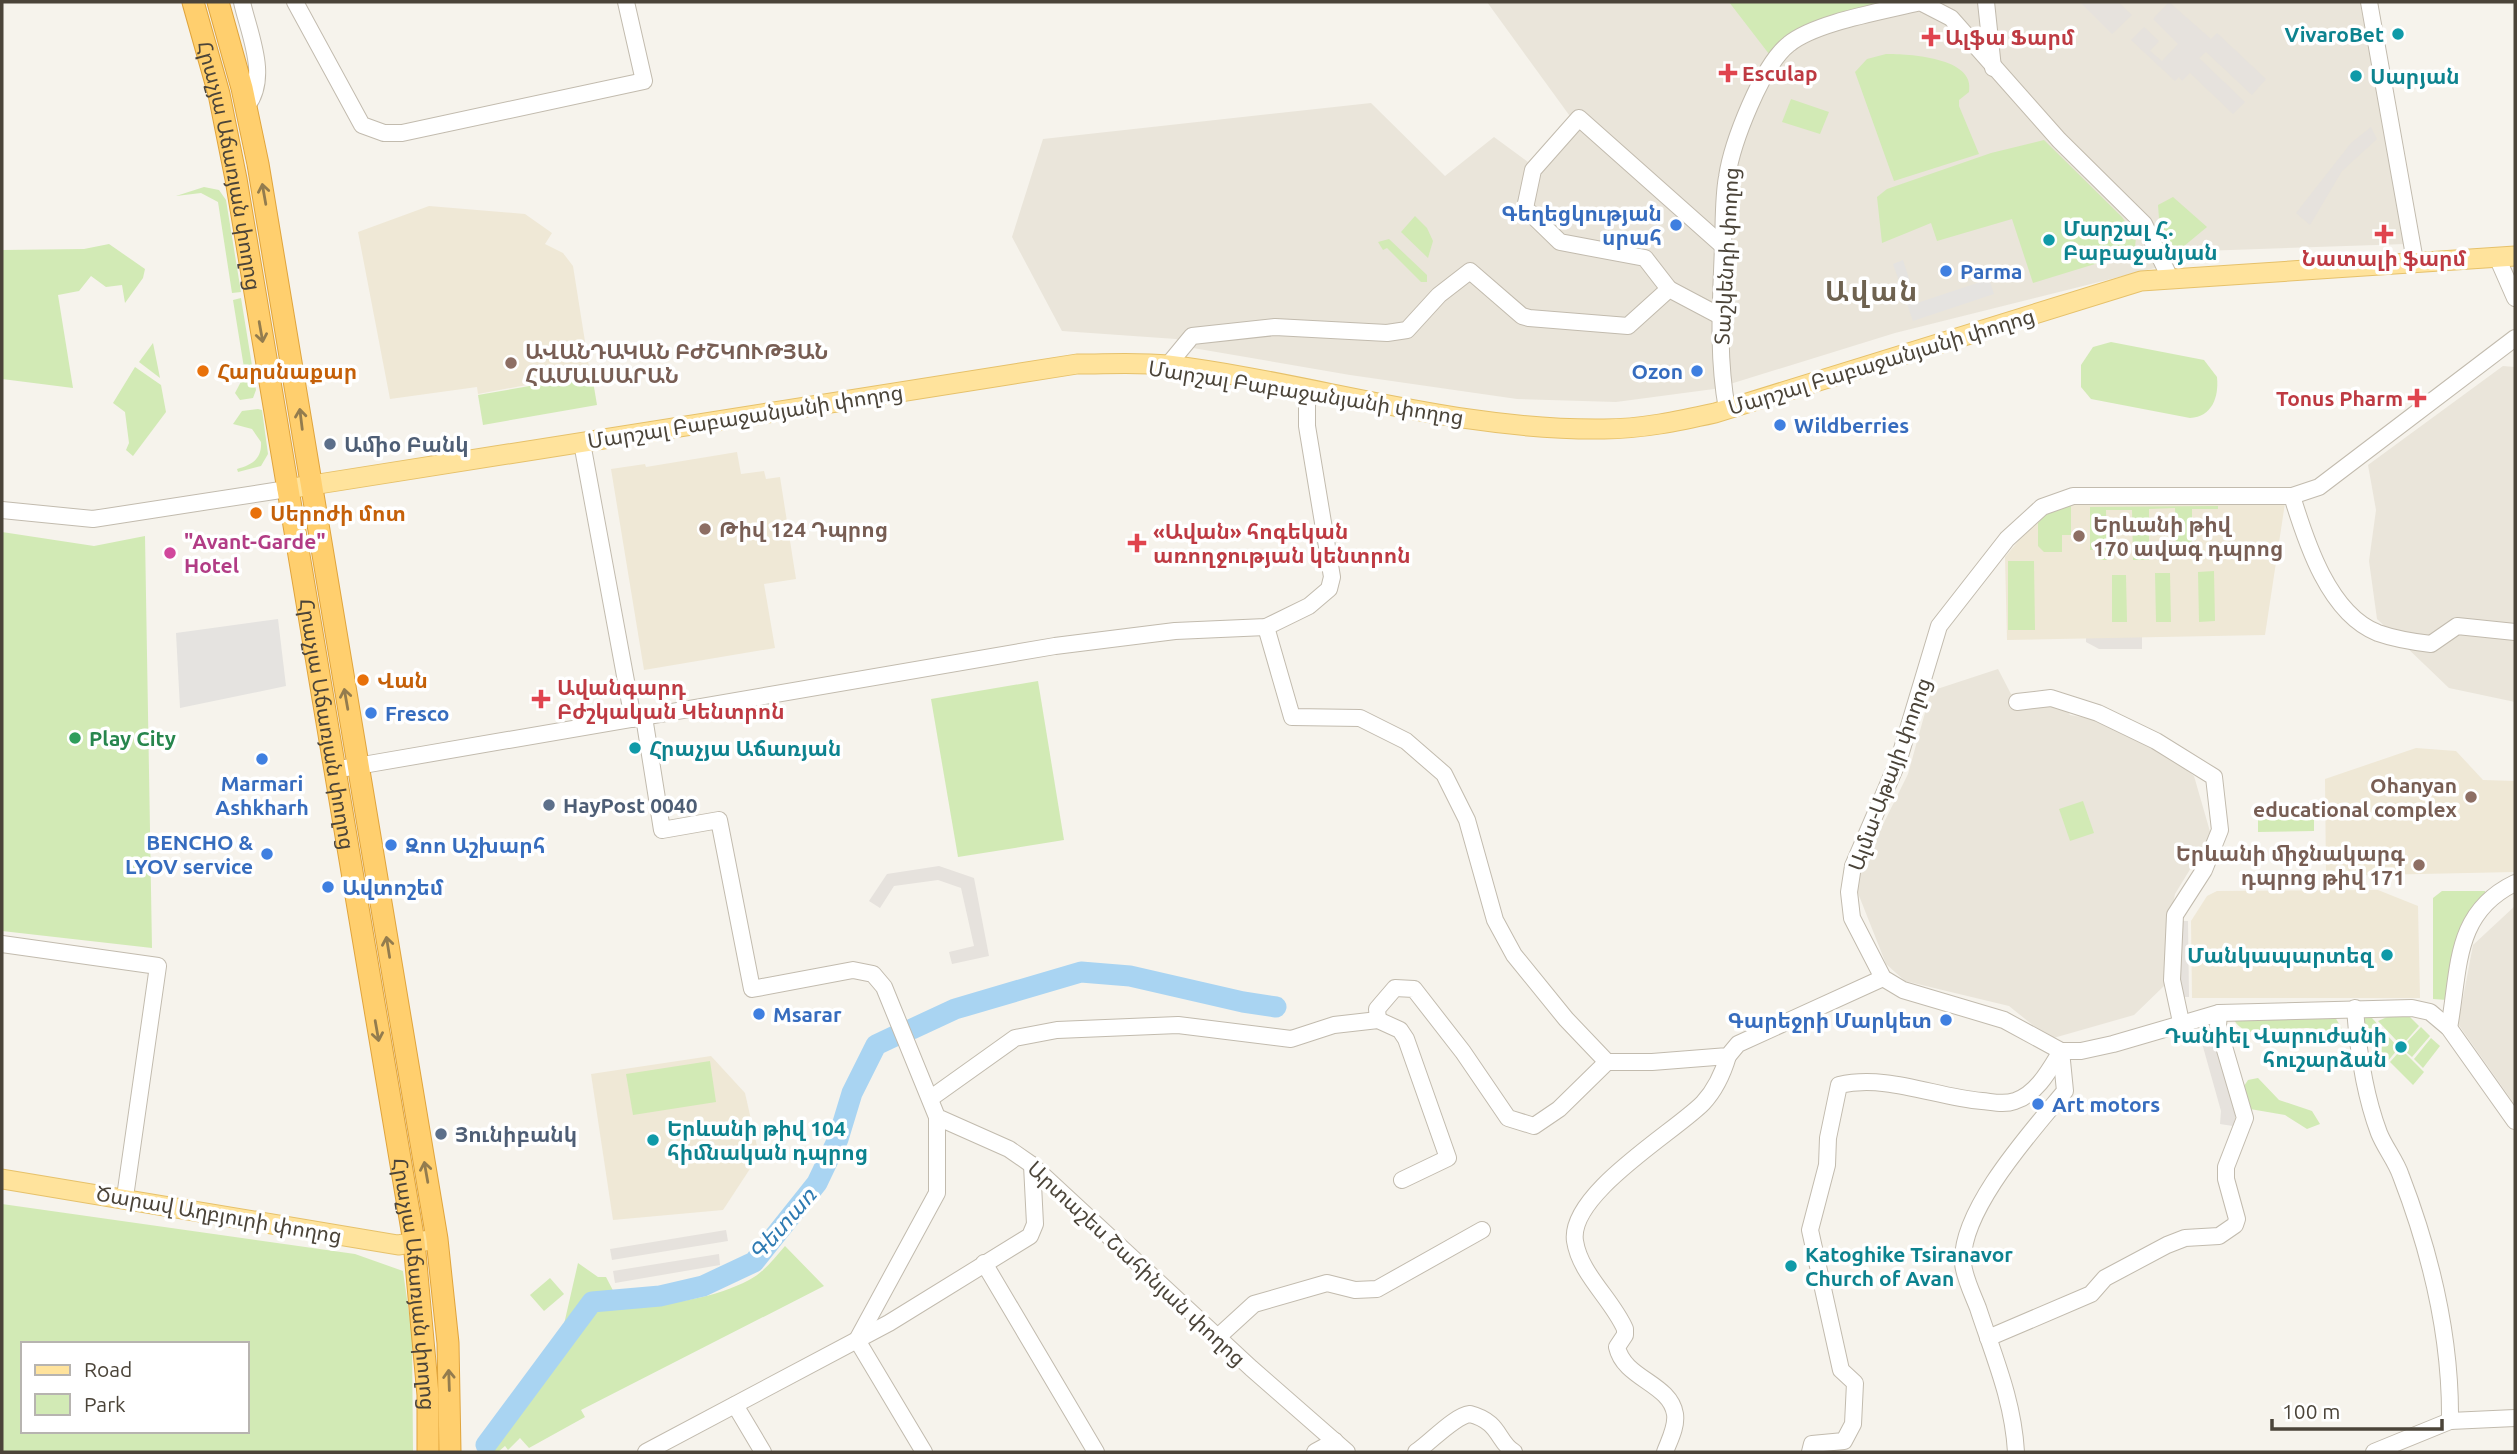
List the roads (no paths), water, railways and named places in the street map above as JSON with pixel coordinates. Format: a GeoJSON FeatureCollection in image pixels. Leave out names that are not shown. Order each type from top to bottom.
{"type":"FeatureCollection","features":[{"type":"Feature","properties":{"kind":"highway","name":"Հրաչյա Աճառյան փողոց"},"geometry":{"type":"LineString","coordinates":[[192,2],[219,94],[236,179],[414,1242],[428,1395],[428,1452]]}},
{"type":"Feature","properties":{"kind":"highway","name":"Հրաչյա Աճառյան փողոց"},"geometry":{"type":"LineString","coordinates":[[218,2],[246,107],[296,382],[437,1239],[448,1343],[450,1452]]}},
{"type":"Feature","properties":{"kind":"main road","name":"Մարշալ Բաբաջանյանի փողոց"},"geometry":{"type":"LineString","coordinates":[[287,489],[582,443],[782,408],[1077,364],[1168,365],[1444,416],[1538,427],[1606,429],[1671,422],[1727,409],[2125,284],[2169,278],[2506,257]]}},
{"type":"Feature","properties":{"kind":"main road","name":"Ծարավ Աղբյուրի փողոց"},"geometry":{"type":"LineString","coordinates":[[2,1179],[398,1245],[437,1239]]}},
{"type":"Feature","properties":{"kind":"street"},"geometry":{"type":"LineString","coordinates":[[242,2],[258,71],[254,97],[246,107]]}},
{"type":"Feature","properties":{"kind":"street"},"geometry":{"type":"LineString","coordinates":[[295,2],[362,125],[384,133],[402,133],[644,81],[626,2]]}},
{"type":"Feature","properties":{"kind":"street","name":"Տաշկենդի փողոց"},"geometry":{"type":"LineString","coordinates":[[1727,409],[1720,365],[1720,316],[1727,176],[1734,151],[1766,73],[1780,52],[1813,31],[1920,2],[1951,18],[2059,139],[2144,224],[2169,278]]}},
{"type":"Feature","properties":{"kind":"street"},"geometry":{"type":"LineString","coordinates":[[1986,2],[1993,68]]}},
{"type":"Feature","properties":{"kind":"street"},"geometry":{"type":"LineString","coordinates":[[2369,2],[2415,261]]}},
{"type":"Feature","properties":{"kind":"street"},"geometry":{"type":"LineString","coordinates":[[1720,316],[1669,289],[1645,258],[1560,242],[1525,208],[1533,170],[1579,118],[1723,246]]}},
{"type":"Feature","properties":{"kind":"street"},"geometry":{"type":"LineString","coordinates":[[2506,257],[2515,298]]}},
{"type":"Feature","properties":{"kind":"street"},"geometry":{"type":"LineString","coordinates":[[1168,365],[1192,336],[1275,327],[1387,333],[1407,330],[1440,295],[1470,271],[1522,316],[1529,318],[1628,326],[1669,289]]}},
{"type":"Feature","properties":{"kind":"street","name":"Ալմա-Աթայի փողոց"},"geometry":{"type":"LineString","coordinates":[[1883,978],[1852,918],[1849,892],[1853,866],[1899,759],[1939,626],[2007,539],[2042,508],[2073,496],[2292,496],[2319,487],[2515,338]]}},
{"type":"Feature","properties":{"kind":"street"},"geometry":{"type":"LineString","coordinates":[[334,770],[1055,646],[1175,631],[1266,627],[1308,606],[1329,589],[1332,577],[1307,426],[1307,389]]}},
{"type":"Feature","properties":{"kind":"street"},"geometry":{"type":"LineString","coordinates":[[582,443],[662,830],[719,820],[752,989],[853,970],[873,974],[884,987],[931,1097],[937,1117],[937,1193],[858,1340]]}},
{"type":"Feature","properties":{"kind":"street","name":"Մարշալ Բաբաջանյանի փողոց"},"geometry":{"type":"LineString","coordinates":[[2,510],[93,519],[287,489]]}},
{"type":"Feature","properties":{"kind":"street"},"geometry":{"type":"LineString","coordinates":[[2292,496],[2319,574],[2357,618],[2376,632],[2431,644],[2457,626],[2515,632]]}},
{"type":"Feature","properties":{"kind":"street"},"geometry":{"type":"LineString","coordinates":[[1266,627],[1292,717],[1360,718],[1406,741],[1444,775],[1467,820],[1495,920],[1514,955],[1566,1019],[1607,1062]]}},
{"type":"Feature","properties":{"kind":"street"},"geometry":{"type":"LineString","coordinates":[[2017,702],[2051,698],[2098,713],[2155,741],[2214,777],[2220,830],[2204,870],[2175,915],[2172,980],[2181,1022]]}},
{"type":"Feature","properties":{"kind":"street"},"geometry":{"type":"LineString","coordinates":[[2449,1028],[2466,931],[2480,907],[2515,883]]}},
{"type":"Feature","properties":{"kind":"street"},"geometry":{"type":"LineString","coordinates":[[2,944],[158,966],[125,1198]]}},
{"type":"Feature","properties":{"kind":"street"},"geometry":{"type":"LineString","coordinates":[[1665,1452],[1675,1423],[1674,1409],[1659,1391],[1634,1374],[1622,1360],[1617,1347],[1625,1335],[1625,1329],[1578,1251],[1576,1233],[1595,1197],[1630,1160],[1704,1102],[1722,1076],[1728,1056],[1738,1044],[1883,978],[1903,990],[2004,1020],[2061,1051],[2081,1051],[2113,1044],[2219,1013],[2355,1008],[2412,1008],[2430,1012],[2449,1028],[2515,1121]]}},
{"type":"Feature","properties":{"kind":"street"},"geometry":{"type":"LineString","coordinates":[[1378,1020],[1377,1009],[1395,988],[1414,989],[1441,1021],[1508,1118],[1534,1126],[1559,1109],[1607,1062],[1652,1062],[1728,1056]]}},
{"type":"Feature","properties":{"kind":"street"},"geometry":{"type":"LineString","coordinates":[[2355,1008],[2368,1103],[2381,1137],[2401,1175],[2443,1324],[2449,1357],[2450,1422]]}},
{"type":"Feature","properties":{"kind":"street"},"geometry":{"type":"LineString","coordinates":[[1988,1338],[2091,1294],[2105,1278],[2167,1245],[2185,1238],[2218,1236],[2235,1225],[2237,1219],[2226,1179],[2227,1167],[2245,1118],[2218,1026],[2219,1013]]}},
{"type":"Feature","properties":{"kind":"street"},"geometry":{"type":"LineString","coordinates":[[931,1097],[1015,1038],[1056,1030],[1178,1025],[1292,1039],[1334,1025],[1378,1020],[1400,1030],[1406,1039],[1448,1158],[1402,1180]]}},
{"type":"Feature","properties":{"kind":"street"},"geometry":{"type":"LineString","coordinates":[[2016,1452],[2014,1419],[2008,1390],[1963,1264],[1968,1225],[2018,1148],[2065,1091],[2061,1051]]}},
{"type":"Feature","properties":{"kind":"street"},"geometry":{"type":"LineString","coordinates":[[1810,1452],[1812,1444],[1844,1441],[1853,1424],[1855,1383],[1841,1370],[1810,1230],[1828,1165],[1828,1138],[1839,1085],[1881,1082],[1950,1098],[2004,1103],[2017,1101],[2040,1082],[2061,1051]]}},
{"type":"Feature","properties":{"kind":"street","name":"Արտաշես Շահինյան փողոց"},"geometry":{"type":"LineString","coordinates":[[937,1117],[1009,1149],[1032,1165],[1347,1452]]}},
{"type":"Feature","properties":{"kind":"street"},"geometry":{"type":"LineString","coordinates":[[646,1452],[858,1340],[1034,1231],[1032,1165]]}},
{"type":"Feature","properties":{"kind":"street"},"geometry":{"type":"LineString","coordinates":[[1219,1336],[1254,1304],[1327,1283],[1355,1290],[1377,1289],[1482,1230]]}},
{"type":"Feature","properties":{"kind":"street"},"geometry":{"type":"LineString","coordinates":[[984,1264],[1096,1452]]}},
{"type":"Feature","properties":{"kind":"street"},"geometry":{"type":"LineString","coordinates":[[858,1340],[924,1452]]}},
{"type":"Feature","properties":{"kind":"street"},"geometry":{"type":"LineString","coordinates":[[735,1405],[763,1452]]}},
{"type":"Feature","properties":{"kind":"street"},"geometry":{"type":"LineString","coordinates":[[1416,1452],[1440,1436],[1458,1418],[1470,1414],[1499,1430],[1507,1446],[1514,1452]]}},
{"type":"Feature","properties":{"kind":"street"},"geometry":{"type":"LineString","coordinates":[[2374,1452],[2450,1422],[2515,1418]]}},
{"type":"Feature","properties":{"kind":"street"},"geometry":{"type":"LineString","coordinates":[[1315,1452],[1335,1441]]}},
{"type":"Feature","properties":{"kind":"waterway","name":"Գետառ"},"geometry":{"type":"LineString","coordinates":[[912,1029],[955,1009],[1081,972],[1130,976],[1276,1007]]}},
{"type":"Feature","properties":{"kind":"waterway","name":"Գետառ"},"geometry":{"type":"LineString","coordinates":[[486,1445],[592,1302],[660,1296],[703,1286],[754,1262],[817,1183],[838,1139],[852,1093],[876,1045],[895,1036]]}},
{"type":"Feature","properties":{"kind":"place","name":"VivaroBet"},"geometry":{"type":"Point","coordinates":[2398,34]}},
{"type":"Feature","properties":{"kind":"place","name":"Ալֆա Ֆարմ"},"geometry":{"type":"Point","coordinates":[1931,37]}},
{"type":"Feature","properties":{"kind":"place","name":"Esculap"},"geometry":{"type":"Point","coordinates":[1728,73]}},
{"type":"Feature","properties":{"kind":"place","name":"Սարյան"},"geometry":{"type":"Point","coordinates":[2356,76]}},
{"type":"Feature","properties":{"kind":"place","name":"Գեղեցկության սրահ"},"geometry":{"type":"Point","coordinates":[1676,225]}},
{"type":"Feature","properties":{"kind":"place","name":"Նատալի ֆարմ"},"geometry":{"type":"Point","coordinates":[2384,234]}},
{"type":"Feature","properties":{"kind":"place","name":"Մարշալ Հ. Բաբաջանյան"},"geometry":{"type":"Point","coordinates":[2049,240]}},
{"type":"Feature","properties":{"kind":"place","name":"Parma"},"geometry":{"type":"Point","coordinates":[1946,271]}},
{"type":"Feature","properties":{"kind":"place","name":"ԱՎԱՆԴԱԿԱՆ ԲԺՇԿՈՒԹՅԱՆ ՀԱՄԱԼՍԱՐԱՆ"},"geometry":{"type":"Point","coordinates":[511,363]}},
{"type":"Feature","properties":{"kind":"place","name":"Հարսնաքար"},"geometry":{"type":"Point","coordinates":[203,371]}},
{"type":"Feature","properties":{"kind":"place","name":"Ozon"},"geometry":{"type":"Point","coordinates":[1697,371]}},
{"type":"Feature","properties":{"kind":"place","name":"Tonus Pharm"},"geometry":{"type":"Point","coordinates":[2417,398]}},
{"type":"Feature","properties":{"kind":"place","name":"Wildberries"},"geometry":{"type":"Point","coordinates":[1780,425]}},
{"type":"Feature","properties":{"kind":"place","name":"Ամիօ Բանկ"},"geometry":{"type":"Point","coordinates":[330,444]}},
{"type":"Feature","properties":{"kind":"place","name":"Սերոժի մոտ"},"geometry":{"type":"Point","coordinates":[256,513]}},
{"type":"Feature","properties":{"kind":"place","name":"Թիվ 124 Դպրոց"},"geometry":{"type":"Point","coordinates":[705,529]}},
{"type":"Feature","properties":{"kind":"place","name":"Երևանի թիվ 170 ավագ դպրոց"},"geometry":{"type":"Point","coordinates":[2079,536]}},
{"type":"Feature","properties":{"kind":"place","name":"«Ավան» հոգեկան առողջության կենտրոն"},"geometry":{"type":"Point","coordinates":[1137,543]}},
{"type":"Feature","properties":{"kind":"place","name":"\"Avant-Garde\" Hotel"},"geometry":{"type":"Point","coordinates":[170,553]}},
{"type":"Feature","properties":{"kind":"place","name":"Վան"},"geometry":{"type":"Point","coordinates":[363,680]}},
{"type":"Feature","properties":{"kind":"place","name":"Ավանգարդ Բժշկական Կենտրոն"},"geometry":{"type":"Point","coordinates":[541,699]}},
{"type":"Feature","properties":{"kind":"place","name":"Fresco"},"geometry":{"type":"Point","coordinates":[371,713]}},
{"type":"Feature","properties":{"kind":"place","name":"Play City"},"geometry":{"type":"Point","coordinates":[75,738]}},
{"type":"Feature","properties":{"kind":"place","name":"Հրաչյա Աճառյան"},"geometry":{"type":"Point","coordinates":[635,748]}},
{"type":"Feature","properties":{"kind":"place","name":"Marmari Ashkharh"},"geometry":{"type":"Point","coordinates":[262,759]}},
{"type":"Feature","properties":{"kind":"place","name":"Ohanyan educational complex"},"geometry":{"type":"Point","coordinates":[2471,797]}},
{"type":"Feature","properties":{"kind":"place","name":"HayPost 0040"},"geometry":{"type":"Point","coordinates":[549,805]}},
{"type":"Feature","properties":{"kind":"place","name":"Զոո Աշխարհ"},"geometry":{"type":"Point","coordinates":[391,845]}},
{"type":"Feature","properties":{"kind":"place","name":"BENCHO & LYOV service"},"geometry":{"type":"Point","coordinates":[267,854]}},
{"type":"Feature","properties":{"kind":"place","name":"Երևանի միջնակարգ դպրոց թիվ 171"},"geometry":{"type":"Point","coordinates":[2419,865]}},
{"type":"Feature","properties":{"kind":"place","name":"Ավտոշեմ"},"geometry":{"type":"Point","coordinates":[328,887]}},
{"type":"Feature","properties":{"kind":"place","name":"Մանկապարտեզ"},"geometry":{"type":"Point","coordinates":[2387,955]}},
{"type":"Feature","properties":{"kind":"place","name":"Msarar"},"geometry":{"type":"Point","coordinates":[759,1014]}},
{"type":"Feature","properties":{"kind":"place","name":"Գարեջրի Մարկետ"},"geometry":{"type":"Point","coordinates":[1946,1020]}},
{"type":"Feature","properties":{"kind":"place","name":"Դանիել Վարուժանի հուշարձան"},"geometry":{"type":"Point","coordinates":[2401,1047]}},
{"type":"Feature","properties":{"kind":"place","name":"Art motors"},"geometry":{"type":"Point","coordinates":[2038,1104]}},
{"type":"Feature","properties":{"kind":"place","name":"Յունիբանկ"},"geometry":{"type":"Point","coordinates":[441,1134]}},
{"type":"Feature","properties":{"kind":"place","name":"Երևանի թիվ 104 հիմնական դպրոց"},"geometry":{"type":"Point","coordinates":[653,1140]}},
{"type":"Feature","properties":{"kind":"place","name":"Katoghike Tsiranavor Church of Avan"},"geometry":{"type":"Point","coordinates":[1791,1266]}},
{"type":"Feature","properties":{"kind":"district","name":"Ավան"},"geometry":{"type":"Point","coordinates":[1872,290]}}]}
